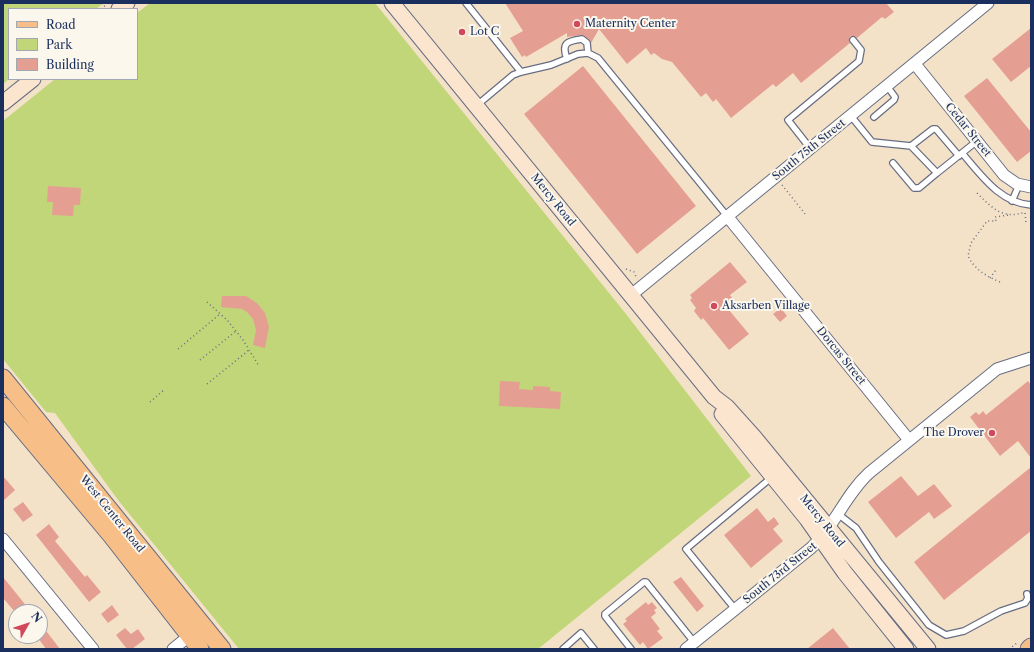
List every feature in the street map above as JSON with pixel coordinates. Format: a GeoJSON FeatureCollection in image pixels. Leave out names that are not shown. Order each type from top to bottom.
{"type":"FeatureCollection","features":[{"type":"Feature","properties":{"kind":"main road","name":"Mercy Road"},"geometry":{"type":"LineString","coordinates":[[393,3],[630,296],[714,397],[727,407],[750,432],[825,534],[845,573],[906,649]]}},
{"type":"Feature","properties":{"kind":"main road"},"geometry":{"type":"LineString","coordinates":[[3,103],[32,80]]}},
{"type":"Feature","properties":{"kind":"main road","name":"West Center Road"},"geometry":{"type":"LineString","coordinates":[[3,378],[222,649]]}},
{"type":"Feature","properties":{"kind":"main road","name":"Mercy Road"},"geometry":{"type":"LineString","coordinates":[[714,397],[724,418],[772,476],[928,649]]}},
{"type":"Feature","properties":{"kind":"main road","name":"West Center Road"},"geometry":{"type":"LineString","coordinates":[[3,406],[111,535],[194,643]]}},
{"type":"Feature","properties":{"kind":"street","name":"South 75th Street"},"geometry":{"type":"LineString","coordinates":[[630,296],[988,3]]}},
{"type":"Feature","properties":{"kind":"street","name":"Cedar Street"},"geometry":{"type":"LineString","coordinates":[[915,64],[1004,175],[1026,186]]}},
{"type":"Feature","properties":{"kind":"street","name":"Dorcas Street"},"geometry":{"type":"LineString","coordinates":[[727,216],[909,440]]}},
{"type":"Feature","properties":{"kind":"street","name":"South 73rd Street"},"geometry":{"type":"LineString","coordinates":[[690,646],[825,534],[858,483],[997,369],[1031,358]]}},
{"type":"Feature","properties":{"kind":"street"},"geometry":{"type":"LineString","coordinates":[[3,538],[93,649]]}},
{"type":"Feature","properties":{"kind":"street"},"geometry":{"type":"LineString","coordinates":[[172,649],[194,643],[202,625]]}},
{"type":"Feature","properties":{"kind":"lane"},"geometry":{"type":"LineString","coordinates":[[466,3],[521,72]]}},
{"type":"Feature","properties":{"kind":"lane"},"geometry":{"type":"LineString","coordinates":[[567,59],[564,50],[566,44],[570,41],[582,39],[587,43],[588,53]]}},
{"type":"Feature","properties":{"kind":"lane"},"geometry":{"type":"LineString","coordinates":[[810,148],[788,120],[859,61],[861,50],[853,40]]}},
{"type":"Feature","properties":{"kind":"lane"},"geometry":{"type":"LineString","coordinates":[[476,106],[513,75],[545,67],[578,54],[588,53],[598,58],[727,216]]}},
{"type":"Feature","properties":{"kind":"lane"},"geometry":{"type":"LineString","coordinates":[[874,117],[894,100],[895,97],[888,86]]}},
{"type":"Feature","properties":{"kind":"lane"},"geometry":{"type":"LineString","coordinates":[[851,116],[872,142],[911,146],[937,173]]}},
{"type":"Feature","properties":{"kind":"lane"},"geometry":{"type":"LineString","coordinates":[[911,146],[933,129],[936,129],[1001,196],[1012,201],[1031,206]]}},
{"type":"Feature","properties":{"kind":"lane"},"geometry":{"type":"LineString","coordinates":[[893,163],[914,188],[919,188],[977,141]]}},
{"type":"Feature","properties":{"kind":"lane"},"geometry":{"type":"LineString","coordinates":[[1012,201],[1026,186]]}},
{"type":"Feature","properties":{"kind":"lane"},"geometry":{"type":"LineString","coordinates":[[735,609],[686,549],[772,476]]}},
{"type":"Feature","properties":{"kind":"lane"},"geometry":{"type":"LineString","coordinates":[[838,514],[856,528],[879,562],[929,624],[946,635],[964,631],[1012,606],[1025,603],[1028,598],[1027,594]]}},
{"type":"Feature","properties":{"kind":"lane"},"geometry":{"type":"LineString","coordinates":[[631,649],[605,614],[644,582],[646,582],[690,646]]}},
{"type":"Feature","properties":{"kind":"lane"},"geometry":{"type":"LineString","coordinates":[[563,649],[581,634],[594,649]]}},
{"type":"Feature","properties":{"kind":"path"},"geometry":{"type":"LineString","coordinates":[[775,177],[806,214]]}},
{"type":"Feature","properties":{"kind":"path"},"geometry":{"type":"LineString","coordinates":[[977,193],[998,211],[1008,215]]}},
{"type":"Feature","properties":{"kind":"path"},"geometry":{"type":"LineString","coordinates":[[1000,282],[990,278],[973,266],[968,256],[971,243],[987,221],[996,221],[995,217],[1017,215],[1025,212],[1026,224]]}},
{"type":"Feature","properties":{"kind":"path"},"geometry":{"type":"LineString","coordinates":[[990,278],[995,270]]}},
{"type":"Feature","properties":{"kind":"path"},"geometry":{"type":"LineString","coordinates":[[207,302],[236,331],[259,366]]}},
{"type":"Feature","properties":{"kind":"path"},"geometry":{"type":"LineString","coordinates":[[178,348],[220,314]]}},
{"type":"Feature","properties":{"kind":"path"},"geometry":{"type":"LineString","coordinates":[[200,360],[236,331]]}},
{"type":"Feature","properties":{"kind":"path"},"geometry":{"type":"LineString","coordinates":[[207,384],[249,350]]}},
{"type":"Feature","properties":{"kind":"path"},"geometry":{"type":"LineString","coordinates":[[150,402],[164,390]]}},
{"type":"Feature","properties":{"kind":"green space"},"geometry":{"type":"Polygon","coordinates":[[[3,3],[104,3],[97,8],[8,8],[8,80],[3,84],[3,3]]]}},
{"type":"Feature","properties":{"kind":"green space"},"geometry":{"type":"Polygon","coordinates":[[[150,3],[375,3],[626,314],[751,476],[538,649],[239,649],[118,500],[55,413],[46,412],[3,359],[3,121],[54,80],[138,80],[138,12],[150,3]]]}},
{"type":"Feature","properties":{"kind":"building"},"geometry":{"type":"Polygon","coordinates":[[[505,3],[886,3],[894,12],[885,19],[882,17],[857,38],[851,36],[849,40],[850,43],[801,83],[793,73],[776,87],[773,84],[731,118],[716,99],[713,102],[706,93],[701,97],[672,62],[662,59],[654,53],[651,55],[646,48],[627,64],[599,29],[591,43],[583,35],[567,37],[567,33],[526,57],[525,55],[522,57],[510,38],[523,31],[505,3]]]}},
{"type":"Feature","properties":{"kind":"building"},"geometry":{"type":"Polygon","coordinates":[[[1031,28],[1031,66],[1011,82],[992,59],[1031,28]]]}},
{"type":"Feature","properties":{"kind":"building"},"geometry":{"type":"Polygon","coordinates":[[[583,66],[696,206],[637,254],[524,114],[583,66]]]}},
{"type":"Feature","properties":{"kind":"building"},"geometry":{"type":"Polygon","coordinates":[[[987,78],[1031,132],[1031,151],[1017,162],[964,96],[987,78]]]}},
{"type":"Feature","properties":{"kind":"building"},"geometry":{"type":"Polygon","coordinates":[[[48,186],[81,188],[80,205],[74,205],[73,216],[52,215],[53,202],[47,202],[48,186]]]}},
{"type":"Feature","properties":{"kind":"building","name":"Aksarben Village"},"geometry":{"type":"Polygon","coordinates":[[[730,262],[747,282],[730,295],[737,304],[729,310],[749,334],[729,350],[703,318],[701,320],[694,311],[696,308],[690,300],[692,298],[690,295],[730,262]]]}},
{"type":"Feature","properties":{"kind":"building"},"geometry":{"type":"Polygon","coordinates":[[[222,296],[246,296],[257,303],[265,313],[269,327],[265,348],[253,345],[256,330],[253,319],[242,309],[221,307],[222,296]]]}},
{"type":"Feature","properties":{"kind":"building"},"geometry":{"type":"Polygon","coordinates":[[[781,308],[787,316],[780,322],[773,314],[781,308]]]}},
{"type":"Feature","properties":{"kind":"building"},"geometry":{"type":"Polygon","coordinates":[[[500,381],[520,382],[519,389],[533,390],[533,386],[550,387],[550,391],[561,392],[560,409],[499,406],[500,381]]]}},
{"type":"Feature","properties":{"kind":"building"},"geometry":{"type":"Polygon","coordinates":[[[1028,381],[1031,385],[1031,458],[1018,441],[1000,456],[970,417],[976,412],[979,415],[983,411],[986,415],[1028,381]]]}},
{"type":"Feature","properties":{"kind":"building"},"geometry":{"type":"Polygon","coordinates":[[[1031,467],[1031,531],[944,600],[914,562],[1031,467]]]}},
{"type":"Feature","properties":{"kind":"building"},"geometry":{"type":"Polygon","coordinates":[[[3,476],[15,490],[3,501],[3,476]]]}},
{"type":"Feature","properties":{"kind":"building"},"geometry":{"type":"Polygon","coordinates":[[[901,476],[918,496],[934,484],[952,506],[934,519],[929,512],[896,538],[868,502],[901,476]]]}},
{"type":"Feature","properties":{"kind":"building"},"geometry":{"type":"Polygon","coordinates":[[[23,502],[33,515],[23,522],[13,509],[23,502]]]}},
{"type":"Feature","properties":{"kind":"building"},"geometry":{"type":"Polygon","coordinates":[[[757,508],[768,522],[774,517],[779,524],[773,529],[783,541],[751,568],[724,535],[757,508]]]}},
{"type":"Feature","properties":{"kind":"building"},"geometry":{"type":"Polygon","coordinates":[[[49,524],[59,537],[55,541],[85,577],[87,575],[101,592],[89,602],[36,535],[49,524]]]}},
{"type":"Feature","properties":{"kind":"building"},"geometry":{"type":"Polygon","coordinates":[[[3,577],[25,604],[8,604],[3,598],[3,577]]]}},
{"type":"Feature","properties":{"kind":"building"},"geometry":{"type":"Polygon","coordinates":[[[681,577],[704,606],[697,612],[673,582],[681,577]]]}},
{"type":"Feature","properties":{"kind":"building"},"geometry":{"type":"Polygon","coordinates":[[[646,602],[648,605],[652,602],[657,608],[654,610],[656,613],[651,617],[660,629],[657,631],[663,638],[648,649],[643,642],[640,645],[623,624],[627,621],[625,619],[646,602]]]}},
{"type":"Feature","properties":{"kind":"building"},"geometry":{"type":"Polygon","coordinates":[[[112,605],[119,615],[108,623],[101,614],[112,605]]]}},
{"type":"Feature","properties":{"kind":"building"},"geometry":{"type":"Polygon","coordinates":[[[125,628],[131,634],[138,629],[145,639],[132,649],[127,649],[116,635],[125,628]]]}},
{"type":"Feature","properties":{"kind":"building"},"geometry":{"type":"Polygon","coordinates":[[[833,628],[850,649],[807,649],[833,628]]]}},
{"type":"Feature","properties":{"kind":"building"},"geometry":{"type":"Polygon","coordinates":[[[48,633],[60,649],[46,649],[42,644],[48,644],[48,633]]]}},
{"type":"Feature","properties":{"kind":"place","name":"Maternity Center"},"geometry":{"type":"Point","coordinates":[577,24]}},
{"type":"Feature","properties":{"kind":"place","name":"Lot C"},"geometry":{"type":"Point","coordinates":[462,32]}},
{"type":"Feature","properties":{"kind":"place","name":"Aksarben Village"},"geometry":{"type":"Point","coordinates":[714,306]}},
{"type":"Feature","properties":{"kind":"place","name":"The Drover"},"geometry":{"type":"Point","coordinates":[992,433]}}]}
